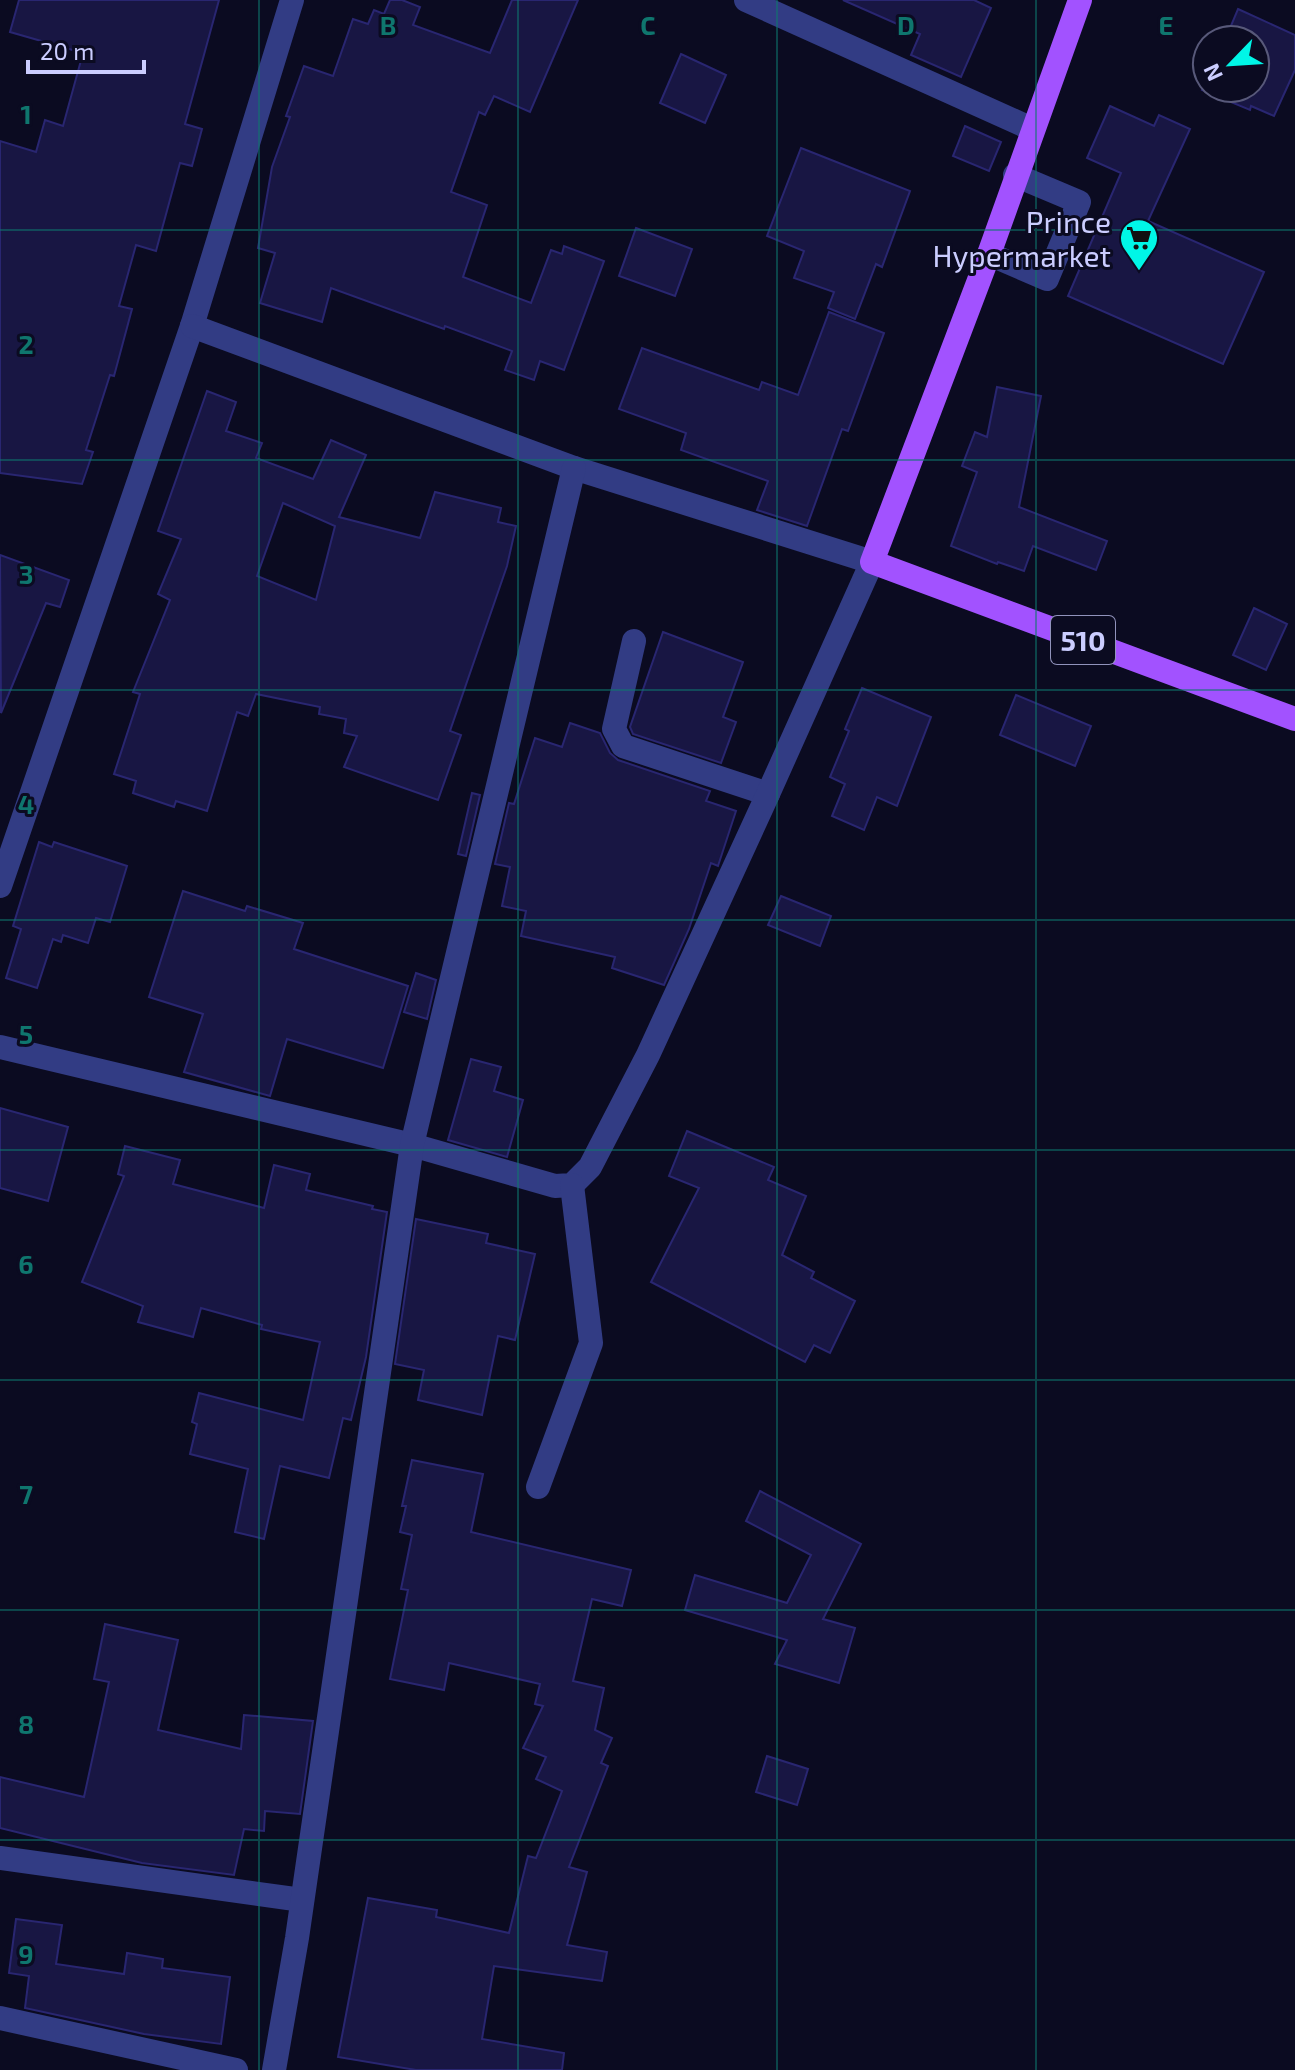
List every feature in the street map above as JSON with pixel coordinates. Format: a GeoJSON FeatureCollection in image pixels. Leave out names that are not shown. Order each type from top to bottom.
{"type":"FeatureCollection","features":[{"type":"Feature","properties":{"kind":"main road"},"geometry":{"type":"LineString","coordinates":[[872,562],[989,254],[1080,0]]}},
{"type":"Feature","properties":{"kind":"main road","name":"510"},"geometry":{"type":"LineString","coordinates":[[872,562],[1295,719]]}},
{"type":"Feature","properties":{"kind":"street"},"geometry":{"type":"LineString","coordinates":[[0,886],[192,326],[292,0]]}},
{"type":"Feature","properties":{"kind":"street"},"geometry":{"type":"LineString","coordinates":[[746,0],[1032,129]]}},
{"type":"Feature","properties":{"kind":"street"},"geometry":{"type":"LineString","coordinates":[[989,254],[1047,279],[1079,202],[1015,175]]}},
{"type":"Feature","properties":{"kind":"street"},"geometry":{"type":"LineString","coordinates":[[0,1047],[412,1145],[555,1186],[572,1185],[590,1167],[648,1055],[872,562],[574,468],[192,326]]}},
{"type":"Feature","properties":{"kind":"street"},"geometry":{"type":"LineString","coordinates":[[274,2070],[302,1900],[412,1145],[574,468]]}},
{"type":"Feature","properties":{"kind":"street"},"geometry":{"type":"LineString","coordinates":[[634,641],[614,729],[623,746],[768,794]]}},
{"type":"Feature","properties":{"kind":"street"},"geometry":{"type":"LineString","coordinates":[[538,1487],[591,1343],[572,1185]]}},
{"type":"Feature","properties":{"kind":"street"},"geometry":{"type":"LineString","coordinates":[[0,1858],[302,1900]]}},
{"type":"Feature","properties":{"kind":"street"},"geometry":{"type":"LineString","coordinates":[[0,2018],[236,2070]]}},
{"type":"Feature","properties":{"kind":"building"},"geometry":{"type":"Polygon","coordinates":[[[19,0],[219,0],[185,124],[202,129],[192,166],[180,163],[156,251],[136,245],[119,306],[132,309],[114,376],[110,375],[86,450],[93,452],[82,484],[0,473],[0,141],[36,152],[45,120],[63,126],[83,53],[10,32],[19,0]]]}},
{"type":"Feature","properties":{"kind":"building"},"geometry":{"type":"Polygon","coordinates":[[[390,0],[402,0],[420,7],[413,25],[490,53],[512,0],[578,0],[530,112],[494,96],[485,115],[479,112],[451,192],[487,205],[463,277],[531,303],[551,250],[562,254],[564,246],[604,261],[564,370],[540,361],[534,380],[505,370],[512,351],[331,288],[322,322],[260,303],[275,253],[258,248],[272,167],[304,66],[333,76],[353,19],[368,24],[374,10],[384,14],[390,0]]]}},
{"type":"Feature","properties":{"kind":"building"},"geometry":{"type":"Polygon","coordinates":[[[843,0],[974,0],[991,8],[961,77],[911,55],[920,34],[843,0]]]}},
{"type":"Feature","properties":{"kind":"building"},"geometry":{"type":"Polygon","coordinates":[[[1238,9],[1271,24],[1232,24],[1238,9]]]}},
{"type":"Feature","properties":{"kind":"building"},"geometry":{"type":"Polygon","coordinates":[[[1271,24],[1295,35],[1295,70],[1274,116],[1251,106],[1250,110],[1236,104],[1271,104],[1271,24]]]}},
{"type":"Feature","properties":{"kind":"building"},"geometry":{"type":"Polygon","coordinates":[[[681,54],[726,75],[705,123],[660,103],[681,54]]]}},
{"type":"Feature","properties":{"kind":"building"},"geometry":{"type":"Polygon","coordinates":[[[1110,106],[1154,126],[1159,115],[1190,129],[1148,221],[1264,272],[1223,364],[1068,296],[1121,173],[1087,158],[1110,106]]]}},
{"type":"Feature","properties":{"kind":"building"},"geometry":{"type":"Polygon","coordinates":[[[965,126],[1001,142],[989,171],[953,156],[965,126]]]}},
{"type":"Feature","properties":{"kind":"building"},"geometry":{"type":"Polygon","coordinates":[[[801,148],[910,191],[882,267],[876,264],[855,319],[828,308],[834,292],[794,278],[804,251],[767,236],[801,148]]]}},
{"type":"Feature","properties":{"kind":"building"},"geometry":{"type":"Polygon","coordinates":[[[636,228],[692,249],[675,296],[619,276],[636,228]]]}},
{"type":"Feature","properties":{"kind":"building"},"geometry":{"type":"Polygon","coordinates":[[[829,312],[884,333],[848,431],[842,429],[807,526],[757,510],[768,481],[681,450],[686,433],[619,409],[642,348],[759,390],[762,382],[798,395],[829,312]]]}},
{"type":"Feature","properties":{"kind":"building"},"geometry":{"type":"Polygon","coordinates":[[[997,387],[1041,396],[1019,507],[1107,541],[1096,570],[1033,546],[1024,571],[951,546],[977,472],[962,466],[975,432],[987,437],[997,387]]]}},
{"type":"Feature","properties":{"kind":"building"},"geometry":{"type":"Polygon","coordinates":[[[207,391],[236,402],[226,431],[262,443],[256,458],[313,479],[331,440],[366,455],[339,517],[420,538],[435,492],[501,508],[498,522],[516,526],[507,566],[450,731],[461,735],[438,800],[344,767],[357,736],[344,733],[346,719],[319,714],[320,707],[256,694],[248,716],[237,712],[207,811],[176,801],[174,807],[133,793],[136,781],[114,774],[140,694],[133,692],[170,600],[158,594],[181,539],[158,531],[207,391]],[[283,503],[257,576],[316,600],[335,526],[283,503]]]}},
{"type":"Feature","properties":{"kind":"building"},"geometry":{"type":"Polygon","coordinates":[[[0,555],[69,580],[60,607],[46,603],[1,713],[0,555]]]}},
{"type":"Feature","properties":{"kind":"building"},"geometry":{"type":"Polygon","coordinates":[[[1254,608],[1287,624],[1266,670],[1233,655],[1254,608]]]}},
{"type":"Feature","properties":{"kind":"building"},"geometry":{"type":"Polygon","coordinates":[[[663,632],[743,662],[723,717],[736,722],[721,763],[633,734],[630,727],[663,632]]]}},
{"type":"Feature","properties":{"kind":"building"},"geometry":{"type":"Polygon","coordinates":[[[862,688],[931,717],[897,806],[877,797],[864,830],[832,816],[845,784],[830,777],[862,688]]]}},
{"type":"Feature","properties":{"kind":"building"},"geometry":{"type":"Polygon","coordinates":[[[1016,695],[1091,726],[1075,766],[1000,735],[1016,695]]]}},
{"type":"Feature","properties":{"kind":"building"},"geometry":{"type":"Polygon","coordinates":[[[570,723],[600,733],[610,753],[618,760],[710,791],[706,801],[736,811],[718,866],[711,863],[689,929],[664,985],[612,968],[615,957],[521,936],[526,911],[502,906],[510,867],[495,864],[509,803],[514,804],[535,738],[562,747],[570,723]]]}},
{"type":"Feature","properties":{"kind":"building"},"geometry":{"type":"Polygon","coordinates":[[[472,793],[480,795],[466,856],[458,854],[472,793]]]}},
{"type":"Feature","properties":{"kind":"building"},"geometry":{"type":"Polygon","coordinates":[[[39,842],[52,847],[54,842],[127,866],[110,922],[96,918],[88,943],[63,935],[61,942],[53,939],[37,988],[6,978],[21,929],[13,926],[39,842]]]}},
{"type":"Feature","properties":{"kind":"building"},"geometry":{"type":"Polygon","coordinates":[[[183,891],[245,911],[247,906],[303,923],[294,949],[408,986],[383,1068],[287,1039],[270,1096],[184,1072],[203,1014],[149,997],[183,891]]]}},
{"type":"Feature","properties":{"kind":"building"},"geometry":{"type":"Polygon","coordinates":[[[781,896],[831,916],[820,946],[768,925],[781,896]]]}},
{"type":"Feature","properties":{"kind":"building"},"geometry":{"type":"Polygon","coordinates":[[[416,973],[436,980],[427,1019],[404,1012],[416,973]]]}},
{"type":"Feature","properties":{"kind":"building"},"geometry":{"type":"Polygon","coordinates":[[[471,1059],[501,1067],[494,1091],[523,1100],[507,1157],[448,1140],[471,1059]]]}},
{"type":"Feature","properties":{"kind":"building"},"geometry":{"type":"Polygon","coordinates":[[[0,1108],[68,1127],[48,1201],[0,1188],[0,1108]]]}},
{"type":"Feature","properties":{"kind":"building"},"geometry":{"type":"Polygon","coordinates":[[[687,1131],[774,1167],[768,1180],[806,1196],[782,1255],[814,1272],[811,1278],[855,1301],[830,1353],[814,1345],[805,1362],[651,1282],[699,1188],[669,1176],[687,1131]]]}},
{"type":"Feature","properties":{"kind":"building"},"geometry":{"type":"Polygon","coordinates":[[[125,1146],[180,1160],[173,1184],[264,1208],[274,1165],[310,1174],[306,1190],[387,1212],[366,1357],[351,1420],[343,1418],[329,1478],[280,1466],[264,1539],[235,1532],[248,1469],[190,1454],[197,1424],[192,1422],[199,1393],[303,1420],[320,1342],[261,1329],[262,1325],[201,1308],[193,1337],[138,1322],[143,1306],[82,1282],[124,1176],[118,1174],[125,1146]]]}},
{"type":"Feature","properties":{"kind":"building"},"geometry":{"type":"Polygon","coordinates":[[[416,1219],[488,1234],[486,1243],[535,1254],[515,1340],[498,1336],[482,1415],[418,1400],[424,1370],[395,1364],[416,1219]]]}},
{"type":"Feature","properties":{"kind":"building"},"geometry":{"type":"Polygon","coordinates":[[[412,1460],[483,1474],[471,1532],[631,1570],[622,1606],[592,1599],[573,1681],[604,1688],[595,1730],[612,1738],[601,1763],[608,1766],[569,1867],[587,1872],[567,1945],[607,1952],[602,1981],[494,1966],[482,2039],[564,2053],[562,2070],[416,2070],[338,2057],[368,1898],[437,1910],[436,1917],[509,1933],[528,1856],[536,1858],[562,1791],[536,1779],[546,1757],[523,1748],[543,1706],[535,1704],[540,1684],[449,1663],[444,1690],[390,1679],[408,1590],[401,1589],[412,1535],[400,1532],[412,1460]]]}},
{"type":"Feature","properties":{"kind":"building"},"geometry":{"type":"Polygon","coordinates":[[[760,1491],[861,1544],[823,1619],[855,1628],[839,1683],[775,1664],[787,1640],[685,1610],[695,1575],[787,1603],[811,1555],[746,1521],[760,1491]]]}},
{"type":"Feature","properties":{"kind":"building"},"geometry":{"type":"Polygon","coordinates":[[[105,1624],[178,1640],[158,1730],[241,1749],[244,1715],[313,1721],[300,1814],[265,1811],[264,1831],[244,1829],[234,1875],[142,1863],[0,1828],[0,1777],[84,1797],[109,1682],[94,1679],[105,1624]]]}},
{"type":"Feature","properties":{"kind":"building"},"geometry":{"type":"Polygon","coordinates":[[[767,1756],[808,1769],[797,1805],[756,1792],[767,1756]]]}},
{"type":"Feature","properties":{"kind":"building"},"geometry":{"type":"Polygon","coordinates":[[[16,1919],[62,1925],[56,1964],[124,1974],[127,1953],[163,1959],[162,1968],[230,1977],[221,2044],[144,2034],[25,2008],[29,1976],[9,1973],[16,1919]]]}},
{"type":"Feature","properties":{"kind":"place","name":"Prince Hypermarket"},"geometry":{"type":"Point","coordinates":[1139,272]}}]}
